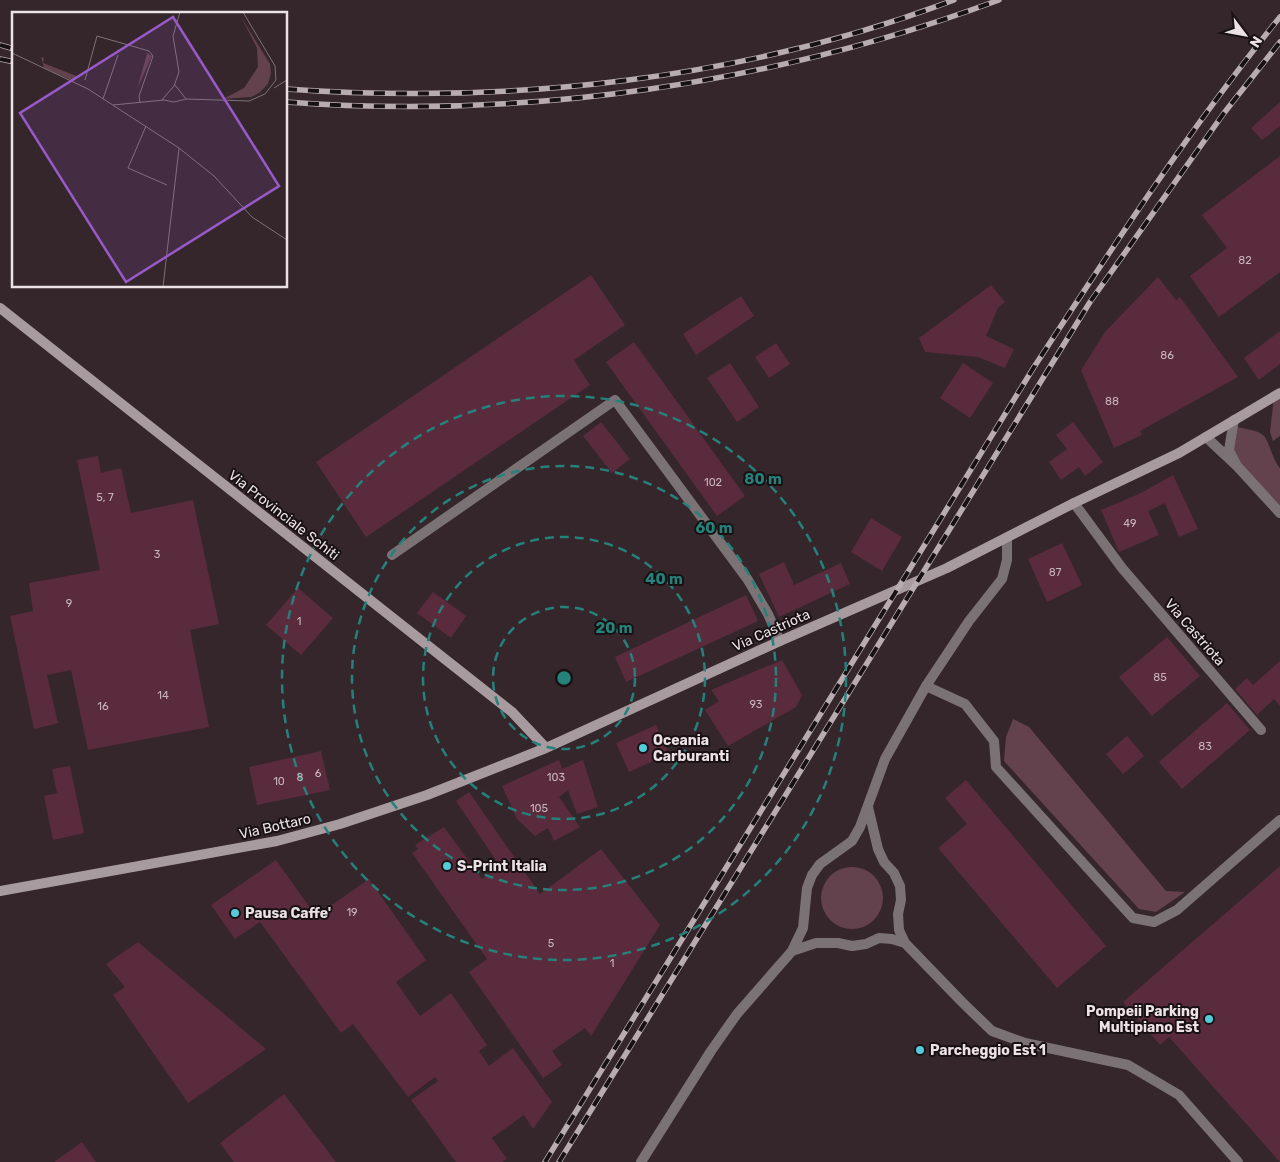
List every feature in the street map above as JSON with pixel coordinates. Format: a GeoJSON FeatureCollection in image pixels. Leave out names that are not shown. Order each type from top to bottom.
{"type":"FeatureCollection","features":[{"type":"Feature","properties":{"kind":"main road","name":"Via Provinciale Schiti"},"geometry":{"type":"LineString","coordinates":[[0,308],[512,712],[546,748]]}},
{"type":"Feature","properties":{"kind":"main road","name":"Via Castriota"},"geometry":{"type":"LineString","coordinates":[[546,748],[780,641],[947,568],[1074,503],[1179,453],[1280,393]]}},
{"type":"Feature","properties":{"kind":"main road","name":"Via Bottaro"},"geometry":{"type":"LineString","coordinates":[[0,891],[277,841],[340,824],[418,798],[546,748]]}},
{"type":"Feature","properties":{"kind":"street"},"geometry":{"type":"LineString","coordinates":[[392,555],[615,400],[748,580],[768,614],[780,641]]}},
{"type":"Feature","properties":{"kind":"street"},"geometry":{"type":"LineString","coordinates":[[1234,420],[1229,450],[1238,466]]}},
{"type":"Feature","properties":{"kind":"street"},"geometry":{"type":"LineString","coordinates":[[1206,437],[1238,466],[1280,513]]}},
{"type":"Feature","properties":{"kind":"street","name":"Via Castriota"},"geometry":{"type":"LineString","coordinates":[[1074,503],[1122,568],[1261,730]]}},
{"type":"Feature","properties":{"kind":"street"},"geometry":{"type":"LineString","coordinates":[[641,1162],[710,1051],[736,1014],[792,951],[803,928],[807,888],[812,875],[820,864],[852,841],[860,827],[885,759],[926,686],[969,621],[1002,578],[1007,560],[1007,538]]}},
{"type":"Feature","properties":{"kind":"street"},"geometry":{"type":"LineString","coordinates":[[926,686],[965,704],[994,741],[996,767],[1134,918],[1154,922],[1177,910],[1280,820]]}},
{"type":"Feature","properties":{"kind":"street"},"geometry":{"type":"LineString","coordinates":[[868,807],[878,849],[900,886],[899,930],[906,943],[992,1031],[1025,1043],[1128,1065],[1179,1094],[1238,1162]]}},
{"type":"Feature","properties":{"kind":"street"},"geometry":{"type":"LineString","coordinates":[[792,951],[816,943],[852,946],[866,944],[879,938],[892,938],[906,943]]}},
{"type":"Feature","properties":{"kind":"shaded area"},"geometry":{"type":"Polygon","coordinates":[[[1280,393],[1280,436],[1273,441],[1270,432],[1274,397],[1280,393]]]}},
{"type":"Feature","properties":{"kind":"shaded area"},"geometry":{"type":"Polygon","coordinates":[[[1238,427],[1258,432],[1266,439],[1280,468],[1280,506],[1240,464],[1234,448],[1238,427]]]}},
{"type":"Feature","properties":{"kind":"shaded area"},"geometry":{"type":"Polygon","coordinates":[[[1013,719],[1029,727],[1166,891],[1185,892],[1156,912],[1139,909],[1004,761],[1006,737],[1013,719]]]}},
{"type":"Feature","properties":{"kind":"shaded area"},"geometry":{"type":"Polygon","coordinates":[[[852,867],[864,870],[874,876],[880,886],[883,898],[880,910],[874,920],[864,926],[852,929],[840,926],[830,920],[824,910],[821,898],[824,886],[830,876],[840,870],[852,867]]]}},
{"type":"Feature","properties":{"kind":"building"},"geometry":{"type":"Polygon","coordinates":[[[1280,102],[1280,126],[1262,140],[1251,128],[1280,102]]]}},
{"type":"Feature","properties":{"kind":"building"},"geometry":{"type":"Polygon","coordinates":[[[1280,156],[1280,272],[1219,317],[1190,276],[1227,248],[1202,215],[1280,156]]]}},
{"type":"Feature","properties":{"kind":"building"},"geometry":{"type":"Polygon","coordinates":[[[591,275],[625,325],[574,360],[590,385],[366,537],[316,462],[591,275]]]}},
{"type":"Feature","properties":{"kind":"building"},"geometry":{"type":"Polygon","coordinates":[[[1158,277],[1176,300],[1180,297],[1238,377],[1140,431],[1142,435],[1114,448],[1081,370],[1105,332],[1158,277]]]}},
{"type":"Feature","properties":{"kind":"building"},"geometry":{"type":"Polygon","coordinates":[[[991,285],[1005,302],[998,308],[986,336],[1014,349],[1005,368],[978,357],[925,352],[919,338],[991,285]]]}},
{"type":"Feature","properties":{"kind":"building"},"geometry":{"type":"Polygon","coordinates":[[[741,296],[754,316],[696,355],[683,334],[741,296]]]}},
{"type":"Feature","properties":{"kind":"building"},"geometry":{"type":"Polygon","coordinates":[[[1280,331],[1280,364],[1259,380],[1244,358],[1280,331]]]}},
{"type":"Feature","properties":{"kind":"building"},"geometry":{"type":"Polygon","coordinates":[[[634,342],[745,496],[717,516],[606,362],[634,342]]]}},
{"type":"Feature","properties":{"kind":"building"},"geometry":{"type":"Polygon","coordinates":[[[776,343],[790,364],[769,378],[755,357],[776,343]]]}},
{"type":"Feature","properties":{"kind":"building"},"geometry":{"type":"Polygon","coordinates":[[[730,363],[759,407],[737,422],[707,378],[730,363]]]}},
{"type":"Feature","properties":{"kind":"building"},"geometry":{"type":"Polygon","coordinates":[[[963,363],[993,383],[970,418],[940,398],[963,363]]]}},
{"type":"Feature","properties":{"kind":"building"},"geometry":{"type":"Polygon","coordinates":[[[601,422],[630,459],[612,473],[583,436],[601,422]]]}},
{"type":"Feature","properties":{"kind":"building"},"geometry":{"type":"Polygon","coordinates":[[[1073,422],[1103,462],[1085,476],[1079,467],[1061,480],[1049,462],[1067,449],[1056,435],[1073,422]]]}},
{"type":"Feature","properties":{"kind":"building"},"geometry":{"type":"Polygon","coordinates":[[[98,456],[101,473],[121,468],[131,513],[193,500],[219,624],[190,630],[209,727],[88,750],[71,670],[47,675],[58,723],[34,729],[10,616],[33,611],[29,583],[100,570],[77,460],[98,456]]]}},
{"type":"Feature","properties":{"kind":"building"},"geometry":{"type":"Polygon","coordinates":[[[1173,475],[1198,529],[1179,537],[1165,503],[1148,511],[1159,535],[1119,552],[1101,510],[1141,493],[1173,475]]]}},
{"type":"Feature","properties":{"kind":"building"},"geometry":{"type":"Polygon","coordinates":[[[871,518],[902,537],[882,571],[851,552],[871,518]]]}},
{"type":"Feature","properties":{"kind":"building"},"geometry":{"type":"Polygon","coordinates":[[[1062,543],[1082,585],[1047,602],[1028,559],[1062,543]]]}},
{"type":"Feature","properties":{"kind":"building"},"geometry":{"type":"Polygon","coordinates":[[[784,562],[794,585],[841,563],[850,584],[779,617],[759,574],[784,562]]]}},
{"type":"Feature","properties":{"kind":"building"},"geometry":{"type":"Polygon","coordinates":[[[298,588],[333,618],[301,655],[266,625],[298,588]]]}},
{"type":"Feature","properties":{"kind":"building"},"geometry":{"type":"Polygon","coordinates":[[[433,592],[466,616],[451,638],[417,613],[433,592]]]}},
{"type":"Feature","properties":{"kind":"building"},"geometry":{"type":"Polygon","coordinates":[[[746,595],[758,621],[626,682],[615,657],[746,595]]]}},
{"type":"Feature","properties":{"kind":"building"},"geometry":{"type":"Polygon","coordinates":[[[1167,637],[1200,676],[1152,716],[1119,677],[1167,637]]]}},
{"type":"Feature","properties":{"kind":"building"},"geometry":{"type":"Polygon","coordinates":[[[782,660],[802,695],[796,707],[728,746],[705,710],[719,701],[711,690],[782,660]]]}},
{"type":"Feature","properties":{"kind":"building"},"geometry":{"type":"Polygon","coordinates":[[[1280,661],[1280,706],[1274,699],[1257,715],[1235,689],[1247,678],[1253,685],[1280,661]]]}},
{"type":"Feature","properties":{"kind":"building"},"geometry":{"type":"Polygon","coordinates":[[[1227,703],[1250,730],[1182,789],[1159,762],[1227,703]]]}},
{"type":"Feature","properties":{"kind":"building"},"geometry":{"type":"Polygon","coordinates":[[[656,725],[669,754],[629,772],[616,743],[656,725]]]}},
{"type":"Feature","properties":{"kind":"building"},"geometry":{"type":"Polygon","coordinates":[[[1127,736],[1144,756],[1123,774],[1106,754],[1127,736]]]}},
{"type":"Feature","properties":{"kind":"building"},"geometry":{"type":"Polygon","coordinates":[[[321,751],[330,790],[257,805],[249,767],[321,751]]]}},
{"type":"Feature","properties":{"kind":"building"},"geometry":{"type":"Polygon","coordinates":[[[559,760],[562,769],[583,760],[598,807],[577,814],[568,790],[559,797],[580,827],[554,841],[548,828],[535,836],[517,819],[502,786],[559,760]]]}},
{"type":"Feature","properties":{"kind":"building"},"geometry":{"type":"Polygon","coordinates":[[[70,766],[84,833],[53,840],[44,796],[57,793],[52,769],[70,766]]]}},
{"type":"Feature","properties":{"kind":"building"},"geometry":{"type":"Polygon","coordinates":[[[966,780],[1106,946],[1057,988],[938,848],[967,824],[945,798],[966,780]]]}},
{"type":"Feature","properties":{"kind":"building"},"geometry":{"type":"Polygon","coordinates":[[[469,792],[540,894],[601,849],[660,925],[591,1036],[585,1028],[552,1051],[562,1065],[543,1078],[469,972],[487,959],[412,853],[418,849],[415,845],[444,827],[482,879],[500,866],[456,801],[469,792]]]}},
{"type":"Feature","properties":{"kind":"building"},"geometry":{"type":"Polygon","coordinates":[[[276,860],[316,916],[369,879],[426,960],[396,982],[420,1016],[451,993],[487,1045],[479,1051],[489,1066],[513,1048],[552,1102],[533,1129],[524,1115],[492,1138],[507,1159],[502,1162],[456,1162],[411,1100],[438,1081],[435,1077],[408,1097],[353,1024],[341,1033],[260,922],[235,939],[211,905],[276,860]]]}},
{"type":"Feature","properties":{"kind":"building","name":"Pompeii Parking Multipiano Est"},"geometry":{"type":"Polygon","coordinates":[[[1280,866],[1280,1162],[1169,1037],[1160,1045],[1123,1002],[1280,866]]]}},
{"type":"Feature","properties":{"kind":"building"},"geometry":{"type":"Polygon","coordinates":[[[138,942],[266,1049],[188,1103],[113,995],[125,987],[106,964],[138,942]]]}},
{"type":"Feature","properties":{"kind":"building"},"geometry":{"type":"Polygon","coordinates":[[[284,1094],[336,1162],[234,1162],[220,1143],[284,1094]]]}},
{"type":"Feature","properties":{"kind":"building"},"geometry":{"type":"Polygon","coordinates":[[[82,1142],[96,1162],[54,1162],[82,1142]]]}},
{"type":"Feature","properties":{"kind":"railway"},"geometry":{"type":"LineString","coordinates":[[288,89],[370,93],[455,93],[540,89],[625,80],[709,68],[792,50],[874,27],[954,0]]}},
{"type":"Feature","properties":{"kind":"railway"},"geometry":{"type":"LineString","coordinates":[[288,102],[377,106],[468,105],[558,100],[648,89],[738,74],[826,54],[913,29],[999,0]]}},
{"type":"Feature","properties":{"kind":"railway"},"geometry":{"type":"LineString","coordinates":[[545,1162],[1034,367],[1122,233],[1183,145],[1280,17]]}},
{"type":"Feature","properties":{"kind":"railway"},"geometry":{"type":"LineString","coordinates":[[559,1162],[1090,302],[1224,113],[1280,42]]}},
{"type":"Feature","properties":{"kind":"railway"},"geometry":{"type":"LineString","coordinates":[[0,45],[12,48]]}},
{"type":"Feature","properties":{"kind":"railway"},"geometry":{"type":"LineString","coordinates":[[0,59],[12,62]]}},
{"type":"Feature","properties":{"kind":"place","name":"Oceania Carburanti"},"geometry":{"type":"Point","coordinates":[643,748]}},
{"type":"Feature","properties":{"kind":"place","name":"S-Print Italia"},"geometry":{"type":"Point","coordinates":[447,866]}},
{"type":"Feature","properties":{"kind":"place","name":"Pausa Caffe'"},"geometry":{"type":"Point","coordinates":[235,913]}},
{"type":"Feature","properties":{"kind":"place","name":"Pompeii Parking Multipiano Est"},"geometry":{"type":"Point","coordinates":[1209,1019]}},
{"type":"Feature","properties":{"kind":"place","name":"Parcheggio Est 1"},"geometry":{"type":"Point","coordinates":[920,1050]}}]}
